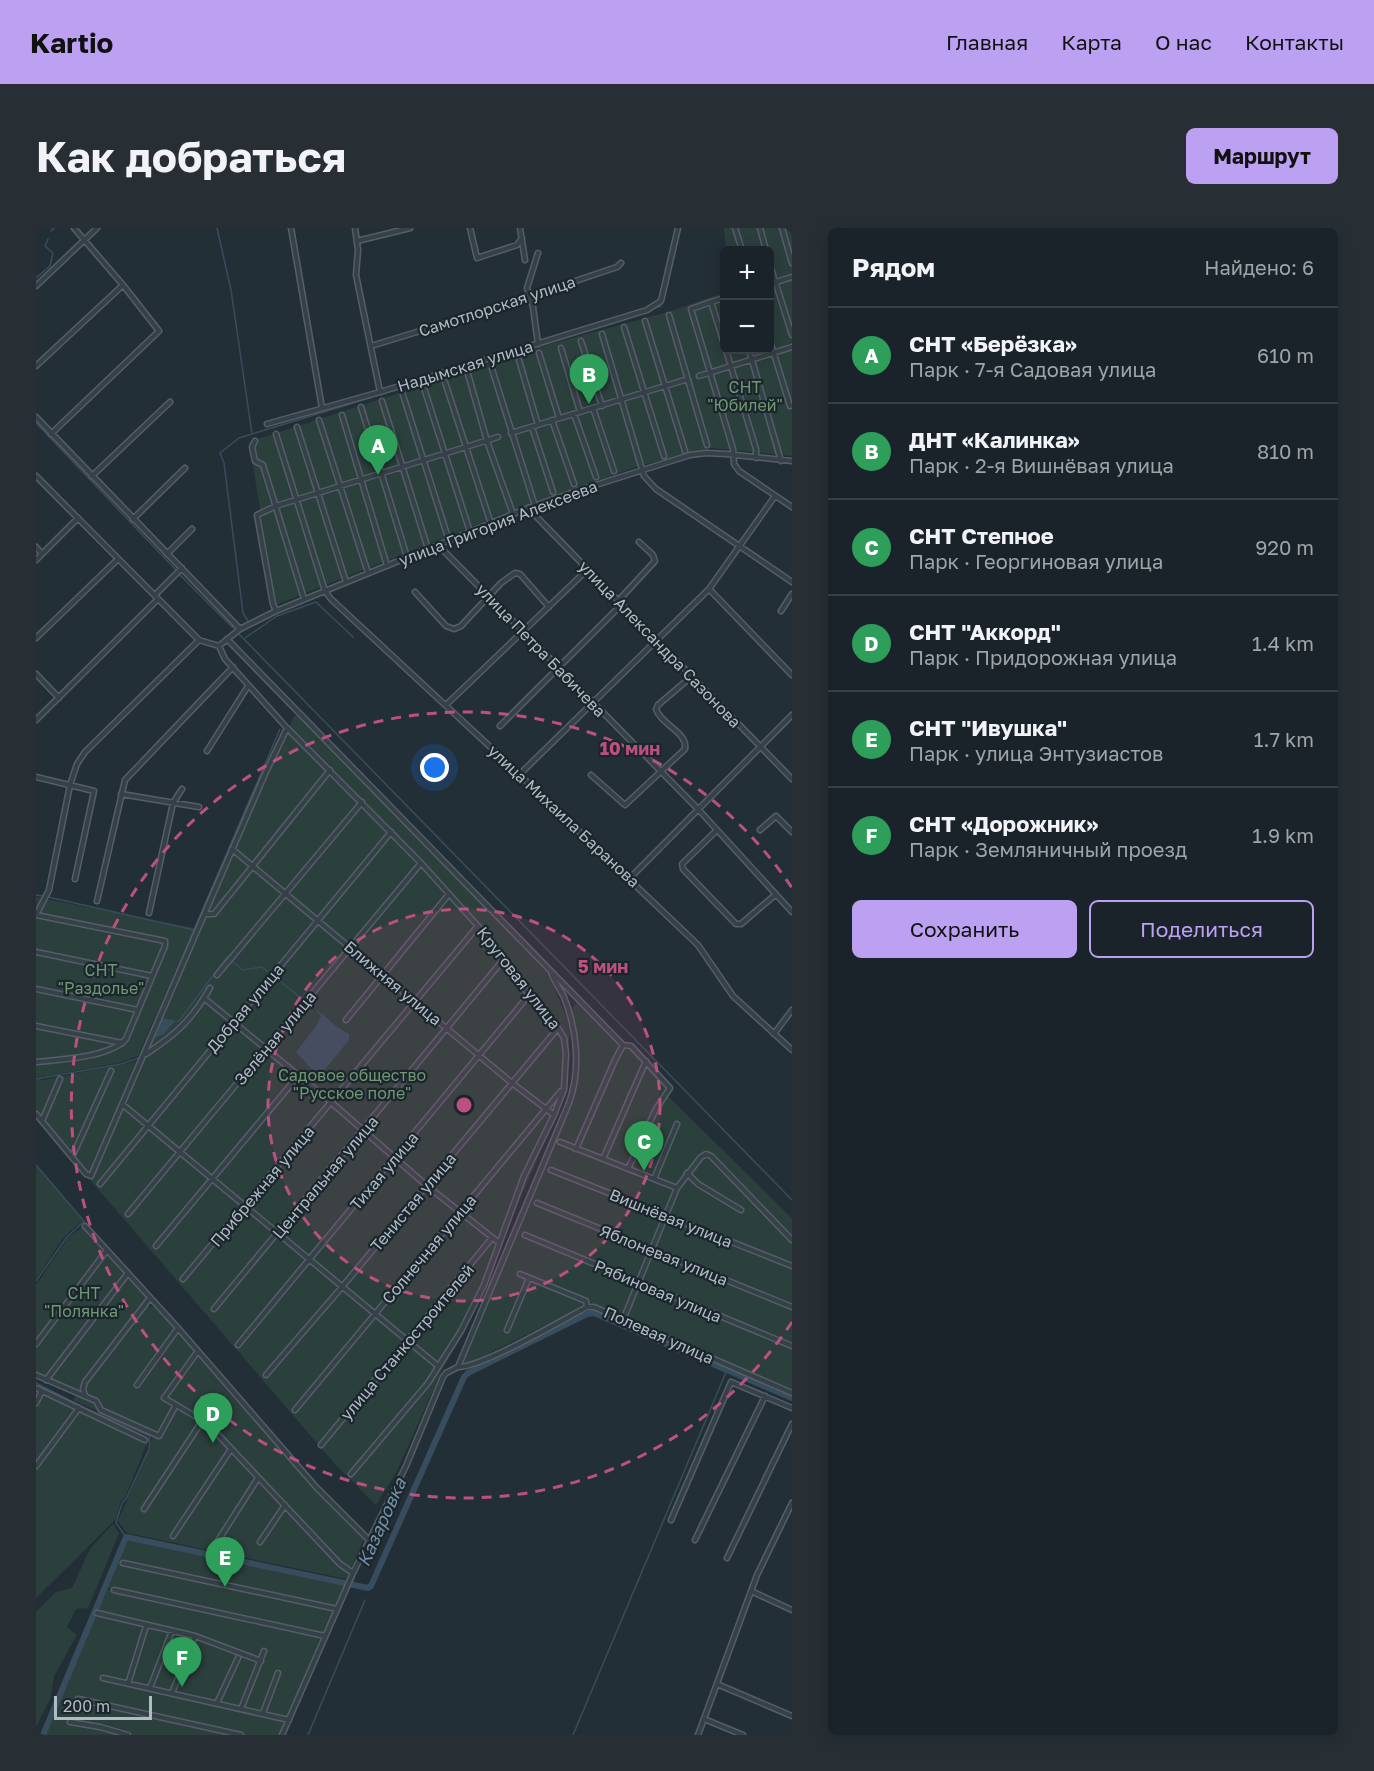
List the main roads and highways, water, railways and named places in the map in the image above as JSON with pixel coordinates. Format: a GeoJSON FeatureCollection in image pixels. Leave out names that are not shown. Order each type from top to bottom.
{"type":"FeatureCollection","features":[{"type":"Feature","properties":{"kind":"water"},"geometry":{"type":"Polygon","coordinates":[[[322,1014],[349,1034],[349,1040],[322,1073],[315,1073],[296,1052],[317,1025],[322,1014]]]}},
{"type":"Feature","properties":{"kind":"water"},"geometry":{"type":"Polygon","coordinates":[[[163,1018],[173,1019],[174,1022],[164,1034],[155,1038],[163,1018]]]}},
{"type":"Feature","properties":{"kind":"waterway"},"geometry":{"type":"LineString","coordinates":[[51,231],[54,228]]}},
{"type":"Feature","properties":{"kind":"waterway"},"geometry":{"type":"LineString","coordinates":[[217,228],[231,290],[252,434]]}},
{"type":"Feature","properties":{"kind":"waterway"},"geometry":{"type":"LineString","coordinates":[[664,297],[680,228]]}},
{"type":"Feature","properties":{"kind":"waterway"},"geometry":{"type":"LineString","coordinates":[[36,278],[50,266],[53,253],[45,246],[48,239]]}},
{"type":"Feature","properties":{"kind":"waterway"},"geometry":{"type":"LineString","coordinates":[[248,621],[243,613],[224,463],[220,453],[239,438],[614,323],[661,306]]}},
{"type":"Feature","properties":{"kind":"waterway"},"geometry":{"type":"LineString","coordinates":[[36,423],[176,570]]}},
{"type":"Feature","properties":{"kind":"waterway"},"geometry":{"type":"LineString","coordinates":[[179,574],[233,628]]}},
{"type":"Feature","properties":{"kind":"waterway"},"geometry":{"type":"LineString","coordinates":[[245,638],[277,616],[316,602],[353,637]]}},
{"type":"Feature","properties":{"kind":"waterway"},"geometry":{"type":"LineString","coordinates":[[239,634],[792,1200]]}},
{"type":"Feature","properties":{"kind":"waterway"},"geometry":{"type":"LineString","coordinates":[[36,1079],[121,1064],[139,1058],[280,729]]}},
{"type":"Feature","properties":{"kind":"waterway"},"geometry":{"type":"LineString","coordinates":[[36,895],[43,896]]}},
{"type":"Feature","properties":{"kind":"waterway"},"geometry":{"type":"LineString","coordinates":[[48,897],[194,930]]}},
{"type":"Feature","properties":{"kind":"waterway"},"geometry":{"type":"LineString","coordinates":[[173,1022],[179,1021],[227,957]]}},
{"type":"Feature","properties":{"kind":"waterway"},"geometry":{"type":"LineString","coordinates":[[232,961],[243,970],[262,967],[270,973]]}},
{"type":"Feature","properties":{"kind":"waterway"},"geometry":{"type":"LineString","coordinates":[[275,977],[302,999]]}},
{"type":"Feature","properties":{"kind":"waterway"},"geometry":{"type":"LineString","coordinates":[[317,1011],[321,1015]]}},
{"type":"Feature","properties":{"kind":"waterway"},"geometry":{"type":"LineString","coordinates":[[36,1165],[84,1221],[67,1237],[36,1281]]}},
{"type":"Feature","properties":{"kind":"waterway","name":"Казаровка"},"geometry":{"type":"LineString","coordinates":[[43,1735],[126,1537],[368,1588],[371,1586],[464,1377],[587,1314],[594,1313],[792,1398]]}},
{"type":"Feature","properties":{"kind":"waterway"},"geometry":{"type":"LineString","coordinates":[[573,1735],[727,1370]]}},
{"type":"Feature","properties":{"kind":"waterway"},"geometry":{"type":"LineString","coordinates":[[36,1383],[87,1409],[150,1436],[149,1449],[122,1503],[116,1523],[126,1537]]}},
{"type":"Feature","properties":{"kind":"waterway"},"geometry":{"type":"LineString","coordinates":[[308,1735],[365,1600]]}},
{"type":"Feature","properties":{"kind":"place","name":"ДНТ «Калинка»"},"geometry":{"type":"Point","coordinates":[589,404]}},
{"type":"Feature","properties":{"kind":"place","name":"СНТ «Берёзка»"},"geometry":{"type":"Point","coordinates":[378,475]}},
{"type":"Feature","properties":{"kind":"place","name":"СНТ Степное"},"geometry":{"type":"Point","coordinates":[644,1171]}},
{"type":"Feature","properties":{"kind":"place","name":"СНТ \"Аккорд\""},"geometry":{"type":"Point","coordinates":[213,1443]}},
{"type":"Feature","properties":{"kind":"place","name":"СНТ \"Ивушка\""},"geometry":{"type":"Point","coordinates":[225,1587]}},
{"type":"Feature","properties":{"kind":"place","name":"СНТ «Дорожник»"},"geometry":{"type":"Point","coordinates":[182,1687]}},
{"type":"Feature","properties":{"kind":"park label","name":"СНТ \"Юбилей\""},"geometry":{"type":"Point","coordinates":[745,396]}},
{"type":"Feature","properties":{"kind":"park label","name":"СНТ \"Раздолье\""},"geometry":{"type":"Point","coordinates":[101,979]}},
{"type":"Feature","properties":{"kind":"park label","name":"Садовое общество \"Русское поле\""},"geometry":{"type":"Point","coordinates":[352,1084]}},
{"type":"Feature","properties":{"kind":"park label","name":"СНТ \"Полянка\""},"geometry":{"type":"Point","coordinates":[84,1302]}}]}
